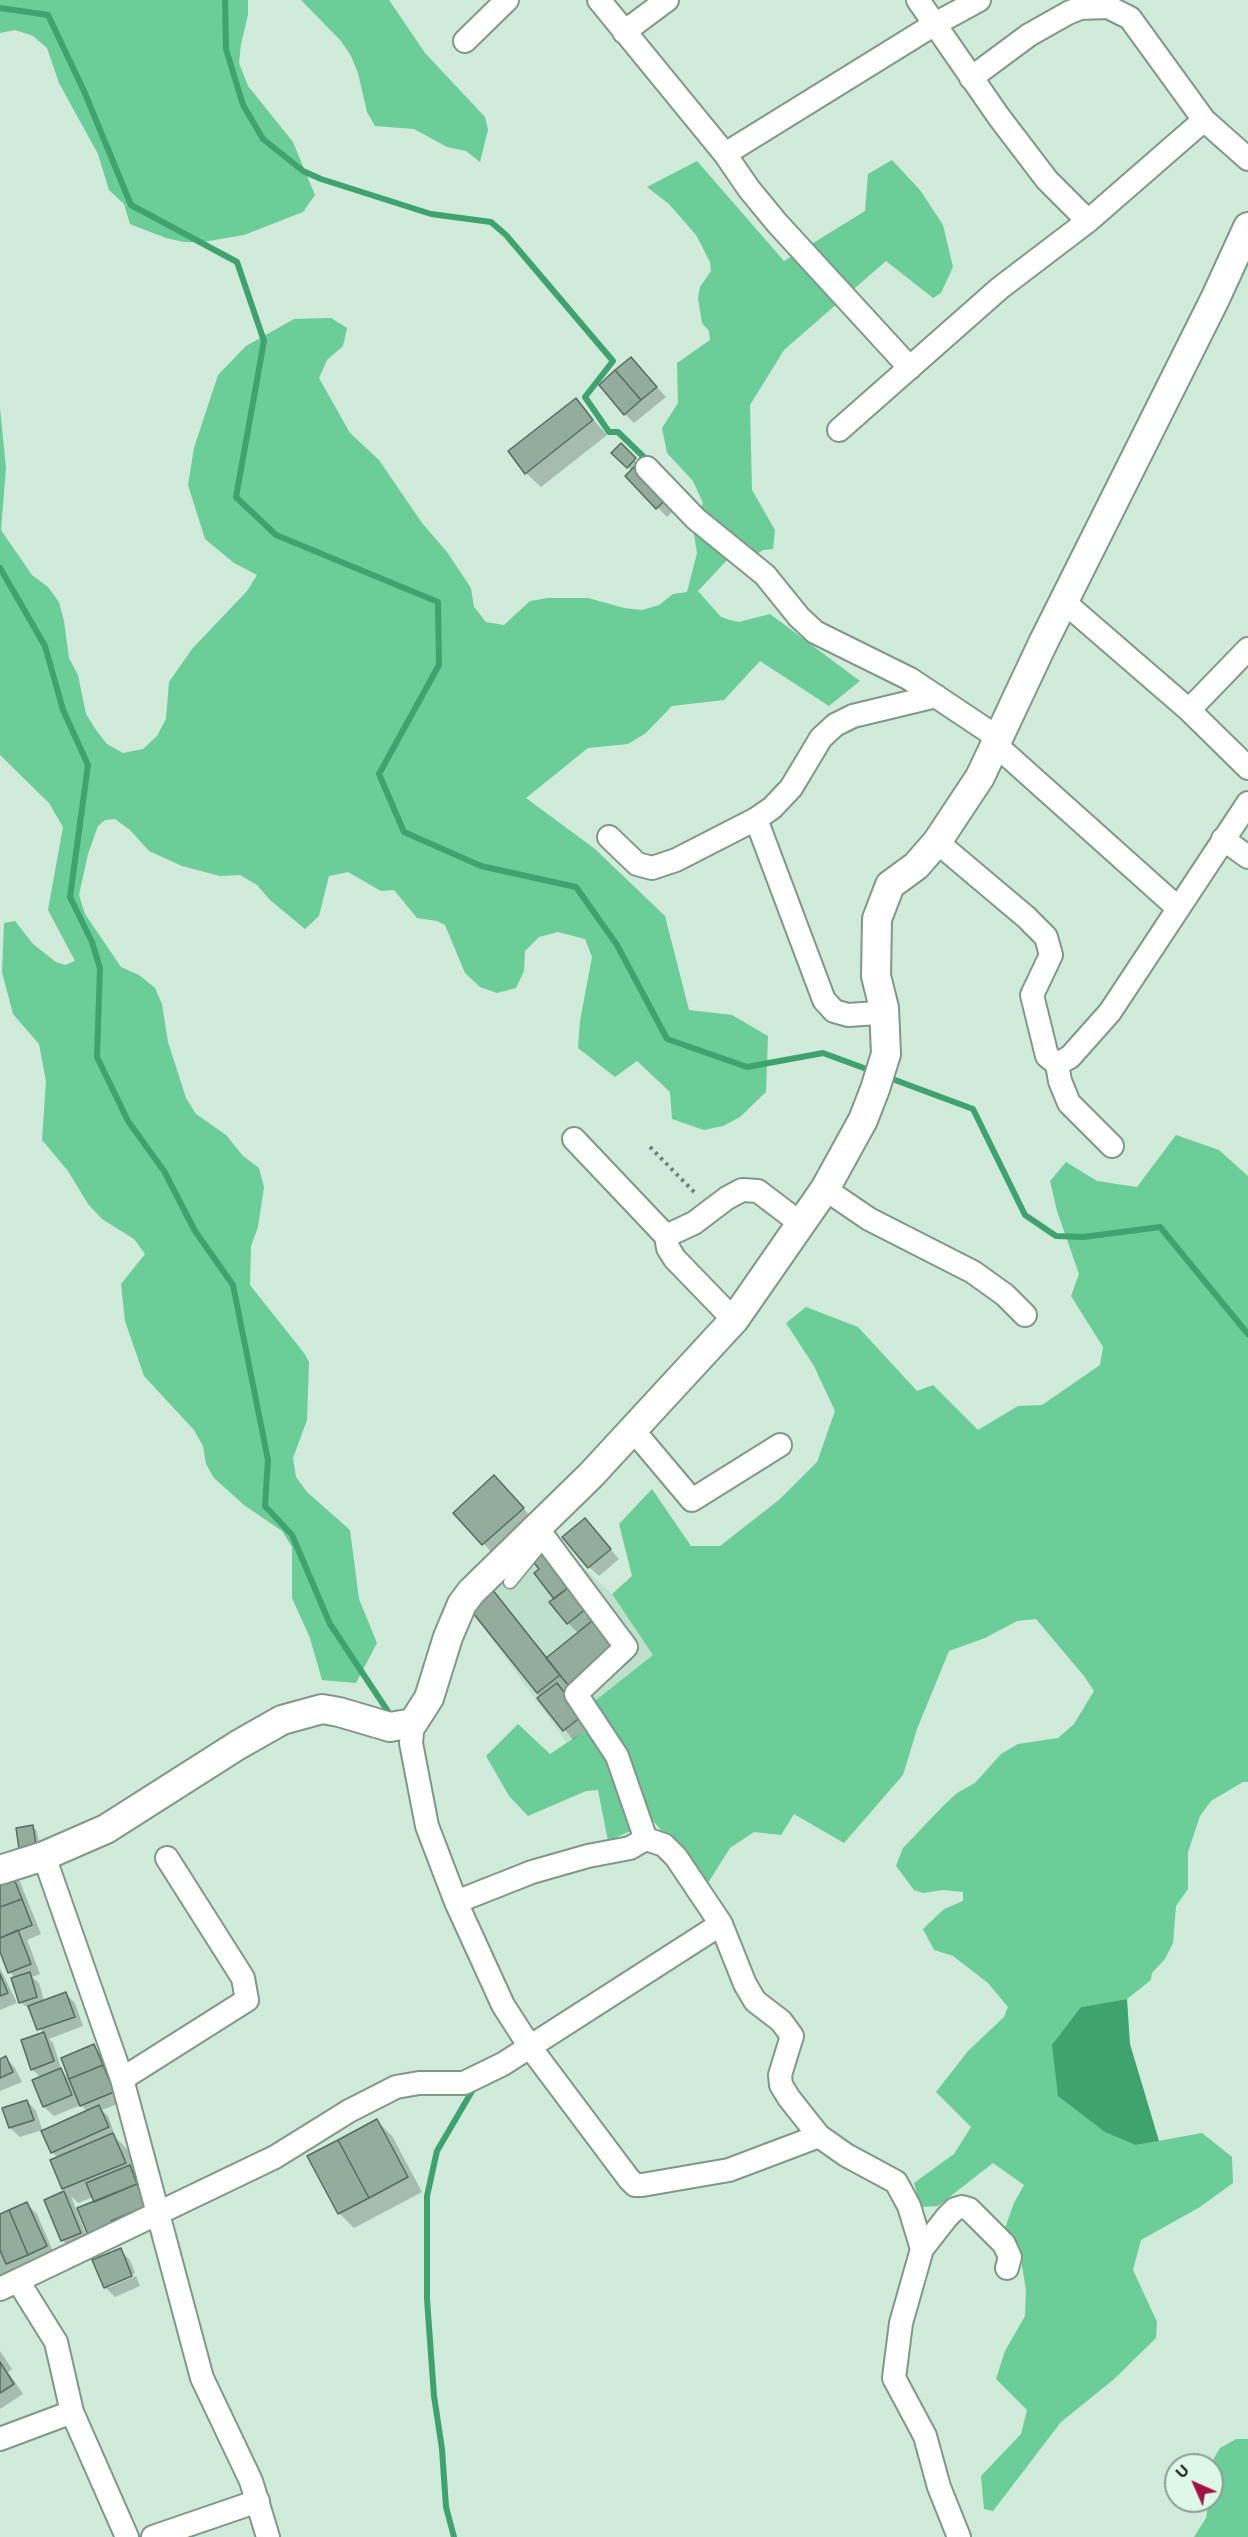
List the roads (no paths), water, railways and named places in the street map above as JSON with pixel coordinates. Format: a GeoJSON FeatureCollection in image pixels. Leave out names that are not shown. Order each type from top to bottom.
{"type":"FeatureCollection","features":[{"type":"Feature","properties":{"kind":"street"},"geometry":{"type":"LineString","coordinates":[[465,41],[507,0]]}},
{"type":"Feature","properties":{"kind":"street"},"geometry":{"type":"LineString","coordinates":[[599,0],[725,154],[749,189],[777,223],[910,368]]}},
{"type":"Feature","properties":{"kind":"street"},"geometry":{"type":"LineString","coordinates":[[624,32],[667,0]]}},
{"type":"Feature","properties":{"kind":"street"},"geometry":{"type":"LineString","coordinates":[[918,0],[971,78],[1047,180],[1088,221]]}},
{"type":"Feature","properties":{"kind":"street"},"geometry":{"type":"LineString","coordinates":[[725,154],[935,24],[979,0]]}},
{"type":"Feature","properties":{"kind":"street"},"geometry":{"type":"LineString","coordinates":[[971,78],[1029,35],[1068,13],[1080,8],[1108,7],[1130,18],[1204,120],[1248,159]]}},
{"type":"Feature","properties":{"kind":"street"},"geometry":{"type":"LineString","coordinates":[[839,430],[1000,288],[1088,221],[1204,120]]}},
{"type":"Feature","properties":{"kind":"street"},"geometry":{"type":"LineString","coordinates":[[405,1726],[429,1698],[448,1637],[462,1604],[633,1430],[734,1320],[825,1189],[863,1120],[886,1054],[884,1008],[876,976],[877,919],[890,885],[916,866],[937,842],[970,793],[998,742],[1063,601],[1215,299],[1248,227]]}},
{"type":"Feature","properties":{"kind":"street"},"geometry":{"type":"LineString","coordinates":[[647,468],[696,519],[765,575],[799,617],[815,632],[910,679],[998,742],[1178,908]]}},
{"type":"Feature","properties":{"kind":"street"},"geometry":{"type":"LineString","coordinates":[[1063,601],[1188,710],[1248,768]]}},
{"type":"Feature","properties":{"kind":"street"},"geometry":{"type":"LineString","coordinates":[[1188,710],[1248,649]]}},
{"type":"Feature","properties":{"kind":"street"},"geometry":{"type":"LineString","coordinates":[[609,837],[637,864],[652,868],[676,860],[756,819],[790,788],[821,738],[835,725],[853,716],[936,696]]}},
{"type":"Feature","properties":{"kind":"street"},"geometry":{"type":"LineString","coordinates":[[1057,1064],[1070,1058],[1110,1012],[1248,803]]}},
{"type":"Feature","properties":{"kind":"street"},"geometry":{"type":"LineString","coordinates":[[756,819],[824,1000],[834,1011],[848,1015],[878,1012],[884,1008]]}},
{"type":"Feature","properties":{"kind":"street"},"geometry":{"type":"LineString","coordinates":[[1223,839],[1248,857]]}},
{"type":"Feature","properties":{"kind":"street"},"geometry":{"type":"LineString","coordinates":[[937,842],[1026,917],[1046,937],[1051,955],[1032,995],[1032,1003],[1047,1056],[1057,1064],[1060,1081],[1069,1102],[1112,1146]]}},
{"type":"Feature","properties":{"kind":"street"},"geometry":{"type":"LineString","coordinates":[[574,1139],[666,1236],[668,1248],[675,1259],[734,1320]]}},
{"type":"Feature","properties":{"kind":"street"},"geometry":{"type":"LineString","coordinates":[[825,1189],[869,1218],[973,1272],[1005,1295],[1025,1315]]}},
{"type":"Feature","properties":{"kind":"street"},"geometry":{"type":"LineString","coordinates":[[666,1236],[742,1191],[758,1191],[800,1223]]}},
{"type":"Feature","properties":{"kind":"street"},"geometry":{"type":"LineString","coordinates":[[633,1430],[692,1500],[699,1499],[780,1445]]}},
{"type":"Feature","properties":{"kind":"street"},"geometry":{"type":"LineString","coordinates":[[533,1532],[626,1647],[576,1694],[617,1756],[632,1792],[643,1838]]}},
{"type":"Feature","properties":{"kind":"street"},"geometry":{"type":"LineString","coordinates":[[0,1870],[44,1856],[106,1830],[238,1745],[282,1720],[322,1709],[405,1726]]}},
{"type":"Feature","properties":{"kind":"street"},"geometry":{"type":"LineString","coordinates":[[405,1726],[411,1743],[419,1791],[430,1835],[456,1902],[503,2005],[530,2047],[635,2185],[729,2170],[811,2139]]}},
{"type":"Feature","properties":{"kind":"street"},"geometry":{"type":"LineString","coordinates":[[456,1902],[532,1872],[630,1848],[643,1838]]}},
{"type":"Feature","properties":{"kind":"street"},"geometry":{"type":"LineString","coordinates":[[643,1838],[664,1845],[676,1857],[721,1924],[745,1984],[755,2001],[789,2029],[792,2036],[780,2075],[781,2085],[811,2139],[846,2155],[899,2186],[922,2249]]}},
{"type":"Feature","properties":{"kind":"street"},"geometry":{"type":"LineString","coordinates":[[44,1856],[122,2079],[202,2378],[251,2481],[268,2537]]}},
{"type":"Feature","properties":{"kind":"street"},"geometry":{"type":"LineString","coordinates":[[122,2079],[247,2000],[243,1978],[167,1858]]}},
{"type":"Feature","properties":{"kind":"street"},"geometry":{"type":"LineString","coordinates":[[127,2537],[72,2412],[56,2342],[9,2285],[275,2157],[349,2110],[396,2087],[419,2083],[464,2083],[503,2064],[721,1924]]}},
{"type":"Feature","properties":{"kind":"street"},"geometry":{"type":"LineString","coordinates":[[959,2537],[939,2487],[925,2436],[894,2378],[901,2323],[922,2249],[955,2209],[962,2207],[969,2209],[1004,2244],[1010,2258],[1007,2268]]}},
{"type":"Feature","properties":{"kind":"street"},"geometry":{"type":"LineString","coordinates":[[0,2439],[72,2412]]}},
{"type":"Feature","properties":{"kind":"street"},"geometry":{"type":"LineString","coordinates":[[153,2537],[258,2501]]}},
{"type":"Feature","properties":{"kind":"lane"},"geometry":{"type":"LineString","coordinates":[[510,1582],[537,1549],[533,1532]]}},
{"type":"Feature","properties":{"kind":"waterway"},"geometry":{"type":"LineString","coordinates":[[225,0],[226,49],[243,105],[263,139],[303,171],[321,179],[431,214],[491,222],[506,235],[613,361],[585,397],[609,432],[618,432],[650,463]]}},
{"type":"Feature","properties":{"kind":"waterway"},"geometry":{"type":"LineString","coordinates":[[0,8],[48,15],[84,91],[131,205],[237,262],[264,341],[236,497],[276,535],[438,602],[439,665],[379,774],[404,832],[481,866],[576,887],[617,945],[667,1039],[747,1067],[823,1053],[872,1071]]}},
{"type":"Feature","properties":{"kind":"waterway"},"geometry":{"type":"LineString","coordinates":[[0,568],[45,646],[63,710],[88,765],[70,897],[92,942],[100,968],[97,1057],[128,1121],[164,1171],[195,1231],[233,1285],[268,1460],[265,1506],[292,1535],[330,1624],[391,1716]]}},
{"type":"Feature","properties":{"kind":"waterway"},"geometry":{"type":"LineString","coordinates":[[887,1077],[973,1109],[1025,1215],[1056,1236],[1083,1237],[1160,1227],[1248,1334]]}},
{"type":"Feature","properties":{"kind":"waterway"},"geometry":{"type":"LineString","coordinates":[[454,2537],[446,2507],[442,2449],[434,2396],[427,2299],[427,2196],[437,2151],[475,2086]]}}]}
